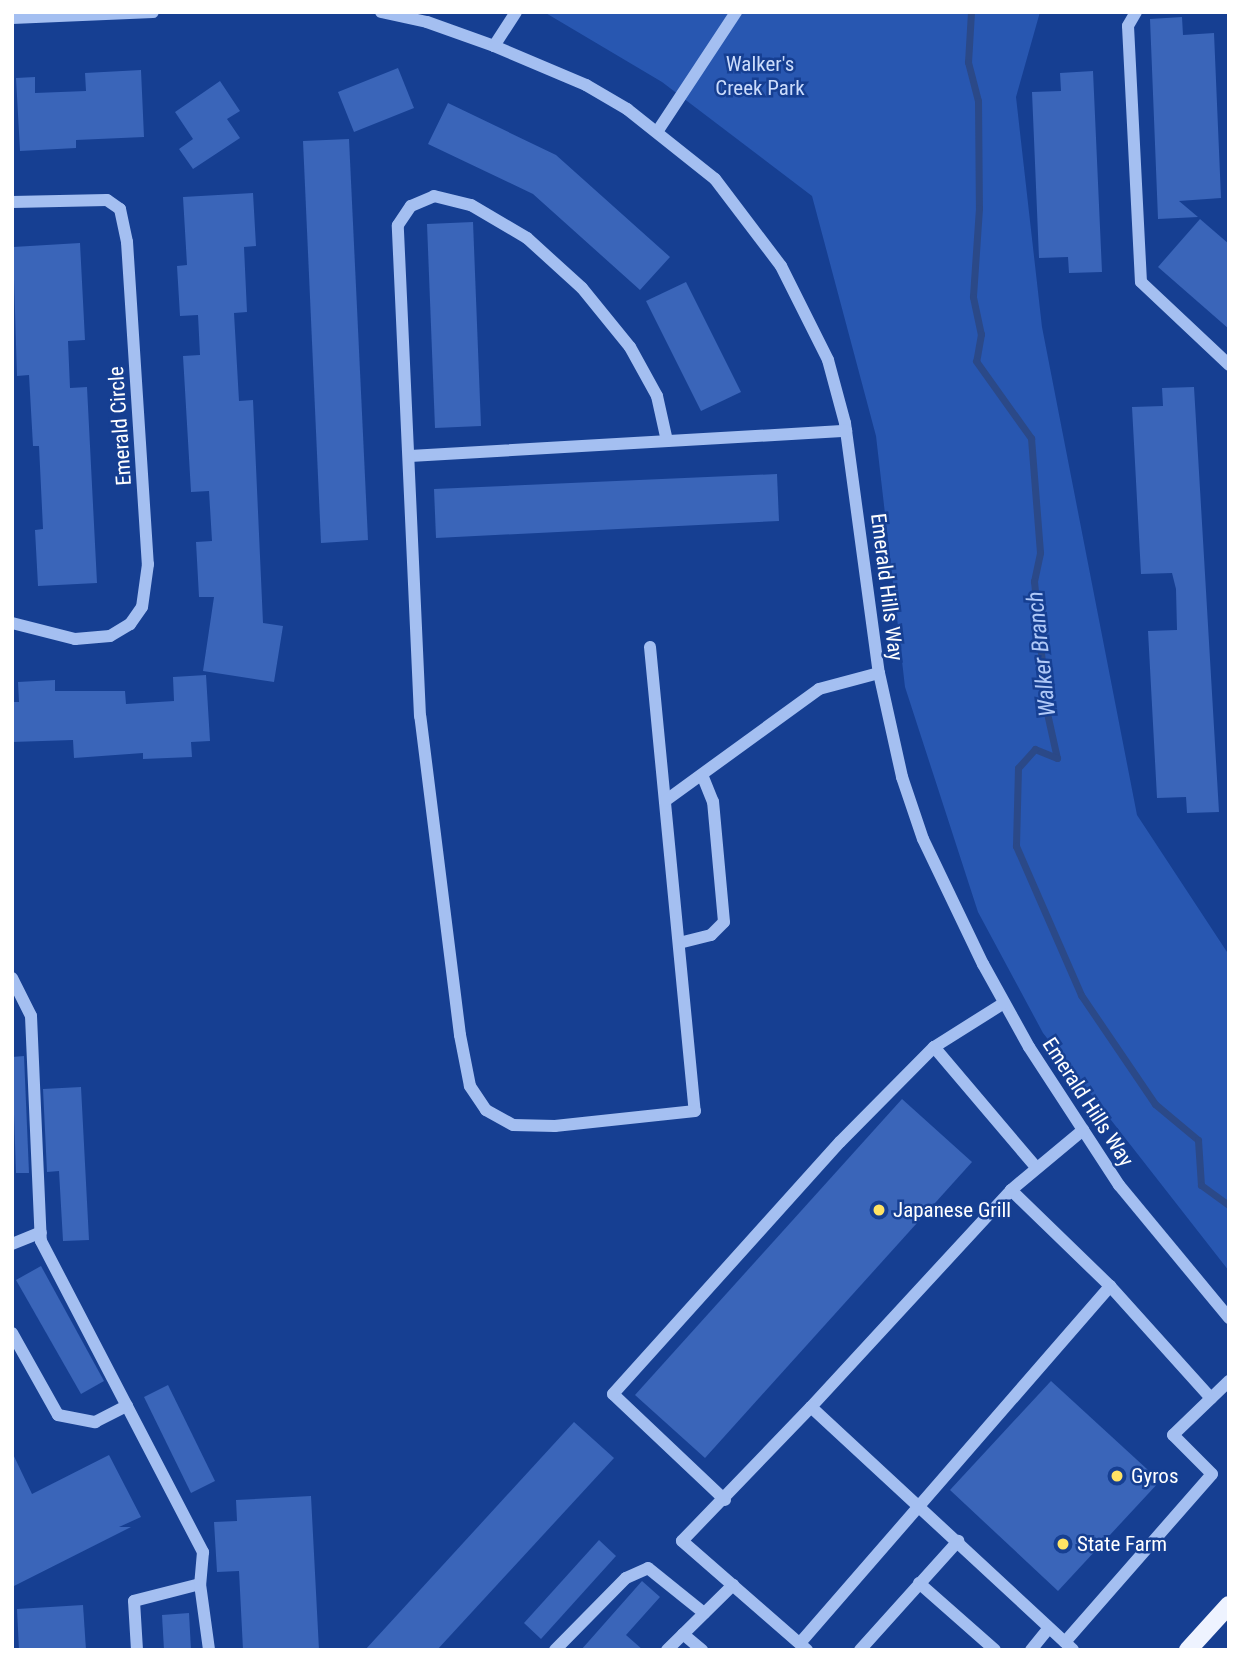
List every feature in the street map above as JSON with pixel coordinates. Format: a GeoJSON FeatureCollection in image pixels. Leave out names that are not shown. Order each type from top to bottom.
{"type":"FeatureCollection","features":[{"type":"Feature","properties":{"kind":"main road"},"geometry":{"type":"LineString","coordinates":[[1188,1650],[1229,1605]]}},
{"type":"Feature","properties":{"kind":"street"},"geometry":{"type":"LineString","coordinates":[[12,18],[153,12]]}},
{"type":"Feature","properties":{"kind":"street","name":"Emerald Hills Way"},"geometry":{"type":"LineString","coordinates":[[381,12],[427,22],[494,46],[586,85],[657,132],[715,179],[780,266],[828,360],[846,431],[879,673],[902,777],[923,839],[1004,1003],[1083,1130],[1119,1185],[1229,1318]]}},
{"type":"Feature","properties":{"kind":"street"},"geometry":{"type":"LineString","coordinates":[[494,46],[516,12]]}},
{"type":"Feature","properties":{"kind":"street"},"geometry":{"type":"LineString","coordinates":[[657,132],[736,12]]}},
{"type":"Feature","properties":{"kind":"street"},"geometry":{"type":"LineString","coordinates":[[1136,12],[1128,26],[1141,282],[1229,365]]}},
{"type":"Feature","properties":{"kind":"street"},"geometry":{"type":"LineString","coordinates":[[650,647],[695,1111],[555,1126],[513,1125],[486,1110],[470,1086],[460,1035],[420,716],[398,225],[411,206],[434,196],[471,205],[527,238],[582,288],[630,347],[650,384],[667,441]]}},
{"type":"Feature","properties":{"kind":"street","name":"Emerald Circle"},"geometry":{"type":"LineString","coordinates":[[12,202],[107,200],[120,209],[127,242],[148,564],[142,607],[130,624],[110,635],[75,639],[12,623]]}},
{"type":"Feature","properties":{"kind":"street"},"geometry":{"type":"LineString","coordinates":[[410,456],[846,431]]}},
{"type":"Feature","properties":{"kind":"street"},"geometry":{"type":"LineString","coordinates":[[665,801],[820,689],[879,673]]}},
{"type":"Feature","properties":{"kind":"street"},"geometry":{"type":"LineString","coordinates":[[679,943],[711,935],[724,922],[713,802],[702,775]]}},
{"type":"Feature","properties":{"kind":"street"},"geometry":{"type":"LineString","coordinates":[[12,978],[31,1016],[41,1241],[203,1552],[200,1584],[209,1650]]}},
{"type":"Feature","properties":{"kind":"street"},"geometry":{"type":"LineString","coordinates":[[725,1500],[613,1394],[840,1142],[934,1047],[1004,1003]]}},
{"type":"Feature","properties":{"kind":"street"},"geometry":{"type":"LineString","coordinates":[[934,1047],[1035,1166]]}},
{"type":"Feature","properties":{"kind":"street"},"geometry":{"type":"LineString","coordinates":[[1083,1130],[1035,1166],[725,1500],[682,1541],[804,1646],[920,1505],[1110,1286]]}},
{"type":"Feature","properties":{"kind":"street"},"geometry":{"type":"LineString","coordinates":[[1011,1191],[1110,1286],[1211,1398]]}},
{"type":"Feature","properties":{"kind":"street"},"geometry":{"type":"LineString","coordinates":[[12,1244],[41,1232]]}},
{"type":"Feature","properties":{"kind":"street"},"geometry":{"type":"LineString","coordinates":[[12,1333],[58,1415],[95,1422],[127,1406]]}},
{"type":"Feature","properties":{"kind":"street"},"geometry":{"type":"LineString","coordinates":[[811,1407],[920,1505],[1069,1646],[1212,1474],[1173,1435],[1229,1381]]}},
{"type":"Feature","properties":{"kind":"street"},"geometry":{"type":"LineString","coordinates":[[862,1649],[958,1541]]}},
{"type":"Feature","properties":{"kind":"street"},"geometry":{"type":"LineString","coordinates":[[555,1650],[626,1578],[648,1568],[704,1613]]}},
{"type":"Feature","properties":{"kind":"street"},"geometry":{"type":"LineString","coordinates":[[919,1583],[995,1650]]}},
{"type":"Feature","properties":{"kind":"street"},"geometry":{"type":"LineString","coordinates":[[137,1650],[134,1601],[200,1584]]}},
{"type":"Feature","properties":{"kind":"street"},"geometry":{"type":"LineString","coordinates":[[667,1650],[733,1585]]}},
{"type":"Feature","properties":{"kind":"street"},"geometry":{"type":"LineString","coordinates":[[1031,1650],[1049,1628]]}},
{"type":"Feature","properties":{"kind":"street"},"geometry":{"type":"LineString","coordinates":[[683,1634],[702,1650]]}},
{"type":"Feature","properties":{"kind":"green space","name":"Walker's Creek Park"},"geometry":{"type":"Polygon","coordinates":[[[544,12],[1040,12],[1016,97],[1042,327],[1137,815],[1229,955],[1229,1271],[1043,1033],[978,912],[905,687],[876,436],[812,196],[662,82],[544,12]]]}},
{"type":"Feature","properties":{"kind":"building"},"geometry":{"type":"Polygon","coordinates":[[[1182,17],[1183,35],[1214,33],[1221,198],[1179,201],[1198,217],[1158,219],[1150,19],[1182,17]]]}},
{"type":"Feature","properties":{"kind":"building"},"geometry":{"type":"Polygon","coordinates":[[[398,68],[414,108],[354,132],[338,92],[398,68]]]}},
{"type":"Feature","properties":{"kind":"building"},"geometry":{"type":"Polygon","coordinates":[[[141,70],[144,137],[76,140],[76,148],[20,151],[16,78],[35,77],[35,93],[86,91],[85,73],[141,70]]]}},
{"type":"Feature","properties":{"kind":"building"},"geometry":{"type":"Polygon","coordinates":[[[1093,71],[1102,272],[1069,273],[1068,257],[1039,258],[1032,92],[1061,91],[1060,73],[1093,71]]]}},
{"type":"Feature","properties":{"kind":"building"},"geometry":{"type":"Polygon","coordinates":[[[220,81],[240,111],[227,119],[240,138],[193,169],[179,149],[193,139],[175,112],[220,81]]]}},
{"type":"Feature","properties":{"kind":"building"},"geometry":{"type":"Polygon","coordinates":[[[448,103],[556,155],[670,257],[640,290],[533,194],[428,144],[448,103]]]}},
{"type":"Feature","properties":{"kind":"building"},"geometry":{"type":"Polygon","coordinates":[[[349,139],[368,540],[321,543],[303,141],[349,139]]]}},
{"type":"Feature","properties":{"kind":"building"},"geometry":{"type":"Polygon","coordinates":[[[253,193],[256,246],[244,247],[247,312],[234,313],[239,401],[253,400],[263,623],[283,626],[274,682],[203,671],[214,597],[199,597],[196,542],[212,541],[209,491],[191,492],[183,356],[200,355],[198,315],[180,316],[177,266],[187,265],[183,197],[253,193]]]}},
{"type":"Feature","properties":{"kind":"building"},"geometry":{"type":"Polygon","coordinates":[[[1200,219],[1229,244],[1229,329],[1158,267],[1200,219]]]}},
{"type":"Feature","properties":{"kind":"building"},"geometry":{"type":"Polygon","coordinates":[[[473,222],[481,426],[435,428],[427,224],[473,222]]]}},
{"type":"Feature","properties":{"kind":"building"},"geometry":{"type":"Polygon","coordinates":[[[80,243],[85,340],[68,341],[70,388],[87,387],[97,583],[38,586],[35,530],[43,529],[39,446],[33,446],[29,375],[17,376],[13,247],[80,243]]]}},
{"type":"Feature","properties":{"kind":"building"},"geometry":{"type":"Polygon","coordinates":[[[686,282],[741,392],[701,411],[646,301],[686,282]]]}},
{"type":"Feature","properties":{"kind":"building"},"geometry":{"type":"Polygon","coordinates":[[[1194,387],[1219,812],[1187,813],[1186,797],[1157,798],[1148,631],[1177,630],[1176,589],[1172,573],[1141,574],[1132,407],[1163,406],[1162,388],[1194,387]]]}},
{"type":"Feature","properties":{"kind":"building"},"geometry":{"type":"Polygon","coordinates":[[[777,474],[779,521],[436,538],[434,489],[777,474]]]}},
{"type":"Feature","properties":{"kind":"building"},"geometry":{"type":"Polygon","coordinates":[[[206,675],[210,741],[191,742],[192,757],[143,759],[143,753],[74,758],[73,740],[12,742],[12,702],[19,702],[18,682],[55,680],[55,691],[125,691],[126,704],[174,701],[173,677],[206,675]]]}},
{"type":"Feature","properties":{"kind":"building"},"geometry":{"type":"Polygon","coordinates":[[[24,1056],[29,1173],[16,1173],[12,1057],[24,1056]]]}},
{"type":"Feature","properties":{"kind":"building"},"geometry":{"type":"Polygon","coordinates":[[[81,1087],[89,1240],[63,1241],[59,1171],[47,1172],[43,1089],[81,1087]]]}},
{"type":"Feature","properties":{"kind":"building"},"geometry":{"type":"Polygon","coordinates":[[[902,1099],[972,1162],[705,1458],[635,1395],[902,1099]]]}},
{"type":"Feature","properties":{"kind":"building"},"geometry":{"type":"Polygon","coordinates":[[[41,1266],[104,1381],[81,1394],[16,1280],[41,1266]]]}},
{"type":"Feature","properties":{"kind":"building"},"geometry":{"type":"Polygon","coordinates":[[[1051,1381],[1160,1481],[1058,1591],[950,1490],[1051,1381]]]}},
{"type":"Feature","properties":{"kind":"building"},"geometry":{"type":"Polygon","coordinates":[[[168,1385],[215,1481],[191,1493],[144,1397],[168,1385]]]}},
{"type":"Feature","properties":{"kind":"building"},"geometry":{"type":"Polygon","coordinates":[[[574,1422],[614,1458],[437,1650],[365,1650],[574,1422]]]}},
{"type":"Feature","properties":{"kind":"building"},"geometry":{"type":"Polygon","coordinates":[[[12,1452],[32,1494],[109,1455],[141,1517],[119,1527],[131,1527],[12,1587],[12,1452]]]}},
{"type":"Feature","properties":{"kind":"building"},"geometry":{"type":"Polygon","coordinates":[[[311,1496],[319,1650],[243,1650],[239,1571],[217,1572],[214,1522],[237,1521],[236,1500],[311,1496]]]}},
{"type":"Feature","properties":{"kind":"building"},"geometry":{"type":"Polygon","coordinates":[[[599,1540],[616,1556],[541,1639],[524,1623],[599,1540]]]}},
{"type":"Feature","properties":{"kind":"building"},"geometry":{"type":"Polygon","coordinates":[[[642,1581],[660,1597],[626,1635],[643,1650],[581,1650],[642,1581]]]}},
{"type":"Feature","properties":{"kind":"building"},"geometry":{"type":"Polygon","coordinates":[[[83,1605],[86,1650],[19,1650],[17,1609],[83,1605]]]}},
{"type":"Feature","properties":{"kind":"building"},"geometry":{"type":"Polygon","coordinates":[[[189,1613],[191,1650],[164,1650],[162,1615],[189,1613]]]}},
{"type":"Feature","properties":{"kind":"waterway","name":"Walker Branch"},"geometry":{"type":"LineString","coordinates":[[971,12],[968,62],[978,101],[979,208],[973,297],[981,334],[976,361],[1031,438],[1040,553],[1034,581],[1047,713],[1057,758],[1035,749],[1018,768],[1016,846],[1081,995],[1155,1104],[1198,1140],[1201,1185],[1229,1205]]}},
{"type":"Feature","properties":{"kind":"place","name":"Japanese Grill"},"geometry":{"type":"Point","coordinates":[879,1210]}},
{"type":"Feature","properties":{"kind":"place","name":"Gyros"},"geometry":{"type":"Point","coordinates":[1117,1476]}},
{"type":"Feature","properties":{"kind":"place","name":"State Farm"},"geometry":{"type":"Point","coordinates":[1063,1544]}}]}
